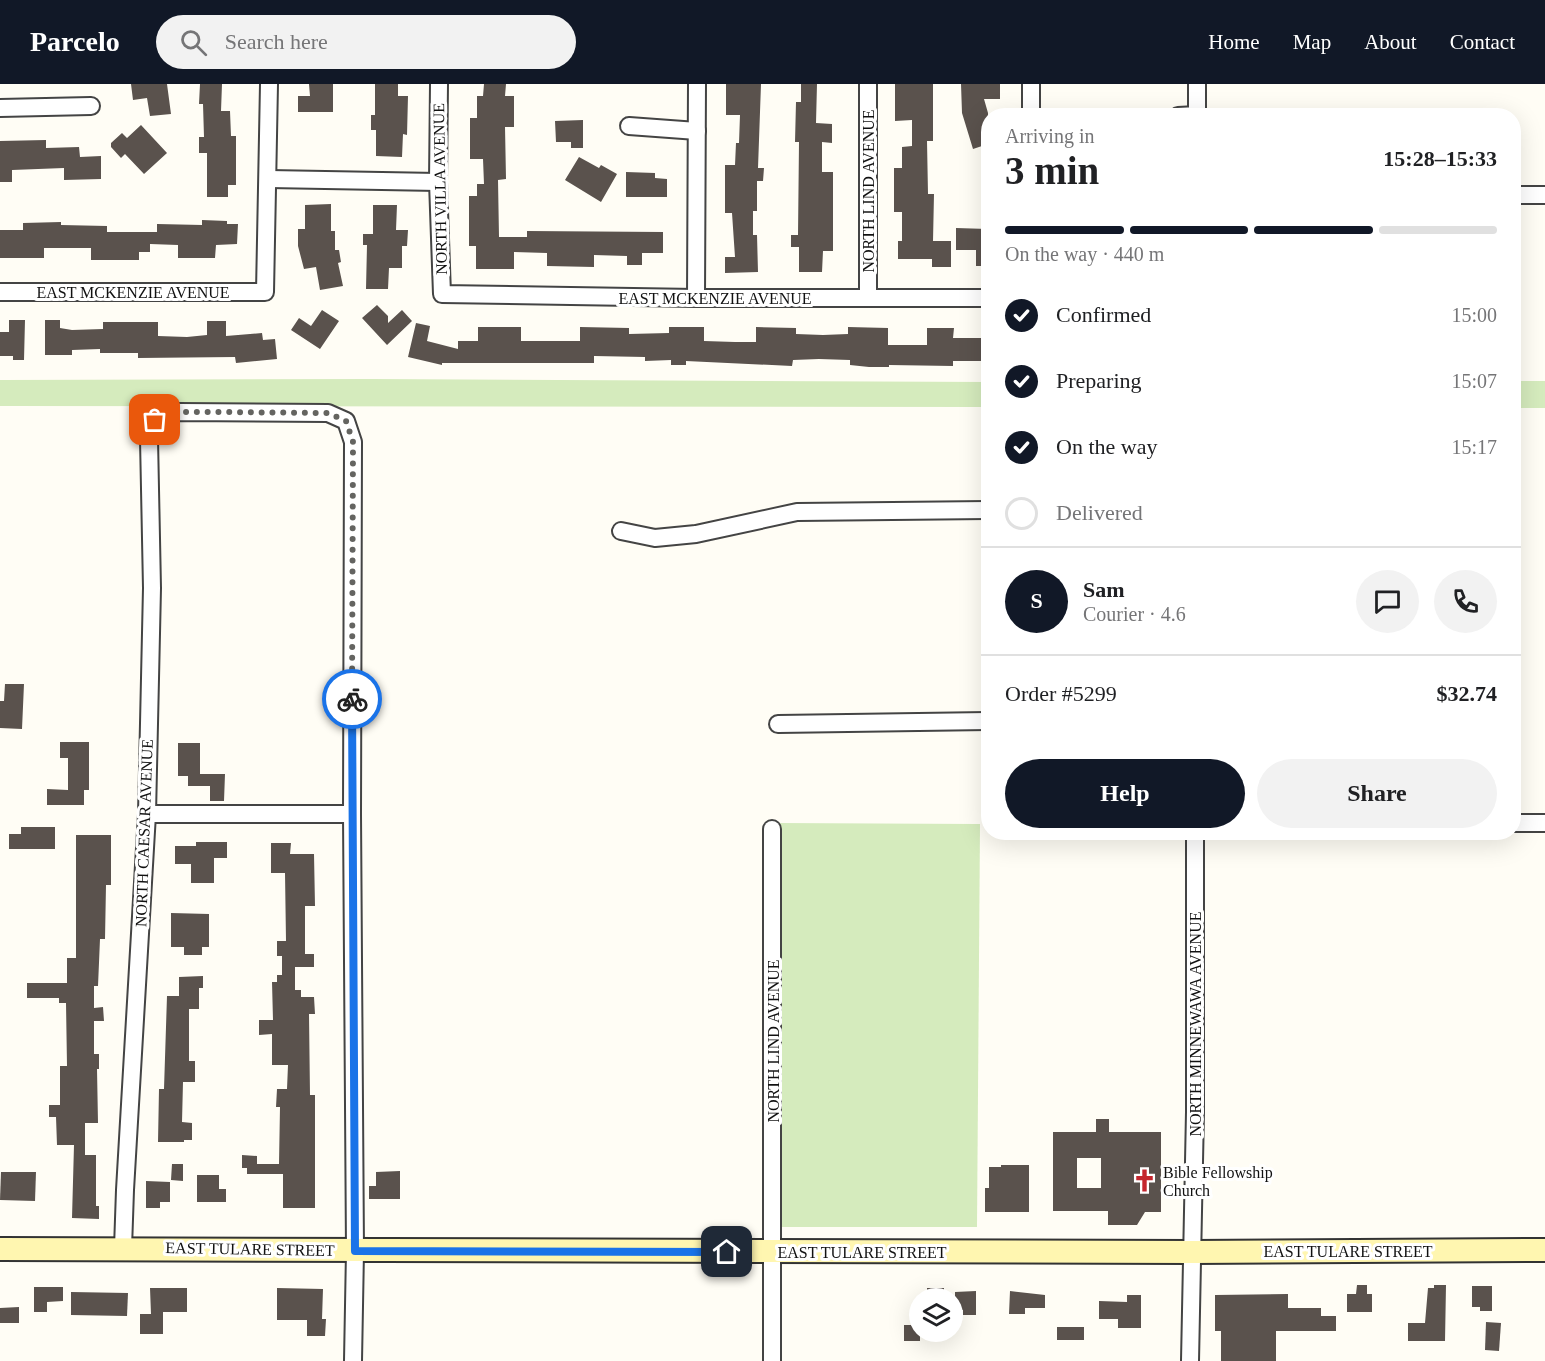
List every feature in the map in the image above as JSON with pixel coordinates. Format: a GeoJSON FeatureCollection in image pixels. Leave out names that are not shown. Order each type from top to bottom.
{"type":"FeatureCollection","features":[{"type":"Feature","properties":{"kind":"main road","name":"EAST TULARE STREET"},"geometry":{"type":"LineString","coordinates":[[0,1250],[123,1248],[773,1252],[1545,1250]]}},
{"type":"Feature","properties":{"kind":"street"},"geometry":{"type":"LineString","coordinates":[[269,84],[269,179],[438,182]]}},
{"type":"Feature","properties":{"kind":"street","name":"NORTH VILLA AVENUE"},"geometry":{"type":"LineString","coordinates":[[439,84],[438,182],[442,294]]}},
{"type":"Feature","properties":{"kind":"street"},"geometry":{"type":"LineString","coordinates":[[696,298],[697,84]]}},
{"type":"Feature","properties":{"kind":"street","name":"NORTH LIND AVENUE"},"geometry":{"type":"LineString","coordinates":[[868,84],[868,298]]}},
{"type":"Feature","properties":{"kind":"street"},"geometry":{"type":"LineString","coordinates":[[1031,84],[1031,108]]}},
{"type":"Feature","properties":{"kind":"street"},"geometry":{"type":"LineString","coordinates":[[1197,84],[1197,108]]}},
{"type":"Feature","properties":{"kind":"street"},"geometry":{"type":"LineString","coordinates":[[0,108],[91,106]]}},
{"type":"Feature","properties":{"kind":"street"},"geometry":{"type":"LineString","coordinates":[[629,126],[697,130]]}},
{"type":"Feature","properties":{"kind":"street","name":"EAST MCKENZIE AVENUE"},"geometry":{"type":"LineString","coordinates":[[0,292],[266,292],[269,179]]}},
{"type":"Feature","properties":{"kind":"street"},"geometry":{"type":"LineString","coordinates":[[1521,195],[1545,195]]}},
{"type":"Feature","properties":{"kind":"street","name":"EAST MCKENZIE AVENUE"},"geometry":{"type":"LineString","coordinates":[[442,294],[696,298],[981,298]]}},
{"type":"Feature","properties":{"kind":"street","name":"NORTH CAESAR AVENUE"},"geometry":{"type":"LineString","coordinates":[[123,1248],[124,1190],[147,814],[152,588],[149,440],[155,420],[178,412],[190,412],[328,413],[346,421],[353,442],[352,814]]}},
{"type":"Feature","properties":{"kind":"street"},"geometry":{"type":"LineString","coordinates":[[621,531],[655,538],[696,534],[797,512],[981,510]]}},
{"type":"Feature","properties":{"kind":"street"},"geometry":{"type":"LineString","coordinates":[[778,724],[981,721]]}},
{"type":"Feature","properties":{"kind":"street"},"geometry":{"type":"LineString","coordinates":[[147,814],[352,814],[355,1251],[353,1361]]}},
{"type":"Feature","properties":{"kind":"street"},"geometry":{"type":"LineString","coordinates":[[1521,823],[1545,823]]}},
{"type":"Feature","properties":{"kind":"street","name":"NORTH LIND AVENUE"},"geometry":{"type":"LineString","coordinates":[[772,829],[772,1361]]}},
{"type":"Feature","properties":{"kind":"street","name":"NORTH MINNEWAWA AVENUE"},"geometry":{"type":"LineString","coordinates":[[1190,1361],[1196,1089],[1195,840]]}},
{"type":"Feature","properties":{"kind":"green space"},"geometry":{"type":"Polygon","coordinates":[[[0,380],[981,382],[981,407],[0,406],[0,380]]]}},
{"type":"Feature","properties":{"kind":"green space"},"geometry":{"type":"Polygon","coordinates":[[[1521,381],[1545,381],[1545,408],[1521,408],[1521,381]]]}},
{"type":"Feature","properties":{"kind":"green space"},"geometry":{"type":"Polygon","coordinates":[[[776,823],[980,824],[977,1227],[774,1227],[776,823]]]}},
{"type":"Feature","properties":{"kind":"building"},"geometry":{"type":"Polygon","coordinates":[[[131,84],[167,84],[171,114],[150,116],[147,98],[133,100],[131,84]]]}},
{"type":"Feature","properties":{"kind":"building"},"geometry":{"type":"Polygon","coordinates":[[[200,84],[222,84],[221,111],[230,111],[231,136],[236,136],[236,185],[228,185],[228,197],[207,197],[207,153],[199,153],[199,137],[204,137],[203,104],[199,104],[200,84]]]}},
{"type":"Feature","properties":{"kind":"building"},"geometry":{"type":"Polygon","coordinates":[[[309,84],[333,84],[333,112],[298,112],[298,96],[310,96],[309,84]]]}},
{"type":"Feature","properties":{"kind":"building"},"geometry":{"type":"Polygon","coordinates":[[[375,84],[398,84],[398,96],[408,96],[407,135],[403,134],[402,157],[376,156],[376,130],[371,130],[371,115],[375,115],[375,84]]]}},
{"type":"Feature","properties":{"kind":"building"},"geometry":{"type":"Polygon","coordinates":[[[484,84],[506,84],[505,96],[514,96],[514,127],[505,127],[506,179],[498,180],[499,237],[527,237],[527,231],[663,232],[663,253],[642,253],[642,265],[627,265],[627,256],[594,255],[594,267],[547,266],[547,253],[514,252],[514,269],[476,269],[476,246],[469,246],[469,196],[477,196],[477,184],[484,184],[483,159],[470,159],[470,118],[477,118],[477,96],[483,96],[484,84]]]}},
{"type":"Feature","properties":{"kind":"building"},"geometry":{"type":"Polygon","coordinates":[[[726,84],[761,84],[758,168],[764,168],[763,181],[757,181],[757,211],[753,211],[753,235],[757,235],[758,272],[725,273],[725,257],[735,257],[732,213],[725,213],[725,165],[735,165],[740,115],[726,115],[726,84]]]}},
{"type":"Feature","properties":{"kind":"building"},"geometry":{"type":"Polygon","coordinates":[[[801,84],[817,84],[816,123],[832,124],[832,143],[822,142],[822,172],[833,172],[833,251],[823,251],[822,272],[799,272],[799,247],[791,247],[791,235],[798,235],[799,142],[795,142],[796,102],[801,102],[801,84]]]}},
{"type":"Feature","properties":{"kind":"building"},"geometry":{"type":"Polygon","coordinates":[[[895,84],[933,84],[933,141],[927,141],[928,194],[934,194],[933,241],[951,241],[951,267],[932,267],[932,259],[898,259],[898,241],[902,241],[902,212],[894,212],[894,168],[902,168],[902,147],[912,146],[912,120],[895,121],[895,84]]]}},
{"type":"Feature","properties":{"kind":"building"},"geometry":{"type":"Polygon","coordinates":[[[961,84],[1000,84],[1000,99],[984,99],[987,108],[981,108],[981,146],[973,149],[962,113],[961,84]]]}},
{"type":"Feature","properties":{"kind":"building"},"geometry":{"type":"Polygon","coordinates":[[[583,120],[583,148],[571,148],[571,142],[556,142],[555,121],[583,120]]]}},
{"type":"Feature","properties":{"kind":"building"},"geometry":{"type":"Polygon","coordinates":[[[141,125],[167,153],[144,174],[125,154],[121,158],[111,147],[111,143],[122,133],[127,138],[141,125]]]}},
{"type":"Feature","properties":{"kind":"building"},"geometry":{"type":"Polygon","coordinates":[[[46,140],[46,148],[79,147],[80,157],[101,156],[101,179],[64,180],[64,168],[12,170],[12,182],[0,182],[0,141],[46,140]]]}},
{"type":"Feature","properties":{"kind":"building"},"geometry":{"type":"Polygon","coordinates":[[[579,157],[599,168],[601,165],[617,174],[601,202],[565,180],[579,157]]]}},
{"type":"Feature","properties":{"kind":"building"},"geometry":{"type":"Polygon","coordinates":[[[626,172],[655,173],[655,178],[667,179],[667,197],[626,197],[626,172]]]}},
{"type":"Feature","properties":{"kind":"building"},"geometry":{"type":"Polygon","coordinates":[[[331,204],[331,231],[335,231],[335,250],[339,250],[341,262],[338,263],[343,286],[320,290],[316,267],[304,269],[298,246],[298,229],[305,229],[305,205],[331,204]]]}},
{"type":"Feature","properties":{"kind":"building"},"geometry":{"type":"Polygon","coordinates":[[[373,205],[397,205],[396,230],[408,230],[407,246],[402,246],[402,268],[389,268],[388,289],[366,289],[367,245],[363,245],[363,234],[373,234],[373,205]]]}},
{"type":"Feature","properties":{"kind":"building"},"geometry":{"type":"Polygon","coordinates":[[[202,220],[238,224],[237,244],[216,245],[215,258],[178,258],[178,245],[150,244],[150,252],[139,252],[139,260],[91,260],[91,248],[44,248],[44,258],[0,258],[0,230],[23,230],[23,223],[61,222],[61,225],[107,226],[107,232],[157,232],[157,224],[202,225],[202,220]]]}},
{"type":"Feature","properties":{"kind":"building"},"geometry":{"type":"Polygon","coordinates":[[[956,228],[981,229],[981,266],[976,266],[976,250],[956,250],[956,228]]]}},
{"type":"Feature","properties":{"kind":"building"},"geometry":{"type":"Polygon","coordinates":[[[377,305],[388,316],[388,323],[402,310],[412,321],[387,345],[362,318],[377,305]]]}},
{"type":"Feature","properties":{"kind":"building"},"geometry":{"type":"Polygon","coordinates":[[[322,310],[339,321],[320,349],[291,330],[299,318],[311,326],[322,310]]]}},
{"type":"Feature","properties":{"kind":"building"},"geometry":{"type":"Polygon","coordinates":[[[9,320],[25,320],[24,360],[13,360],[13,356],[0,356],[0,332],[9,332],[9,320]]]}},
{"type":"Feature","properties":{"kind":"building"},"geometry":{"type":"Polygon","coordinates":[[[45,320],[60,320],[60,328],[72,330],[103,329],[103,322],[158,322],[158,336],[187,337],[207,335],[207,321],[226,321],[226,336],[262,333],[263,340],[275,339],[277,359],[236,363],[235,357],[138,358],[138,353],[100,353],[100,349],[72,350],[72,355],[45,355],[45,320]]]}},
{"type":"Feature","properties":{"kind":"building"},"geometry":{"type":"Polygon","coordinates":[[[416,323],[430,326],[427,341],[458,349],[458,341],[478,341],[478,327],[521,327],[521,341],[580,341],[580,327],[629,328],[629,334],[669,333],[669,327],[704,327],[704,341],[735,342],[756,342],[756,327],[796,328],[796,334],[823,335],[848,334],[848,327],[888,328],[888,345],[927,345],[927,328],[954,328],[953,338],[981,338],[981,361],[953,361],[953,366],[869,367],[850,365],[850,360],[819,359],[793,360],[792,366],[686,361],[686,365],[671,365],[671,360],[645,361],[645,357],[594,356],[594,363],[442,363],[442,365],[408,357],[416,323]]]}},
{"type":"Feature","properties":{"kind":"building"},"geometry":{"type":"Polygon","coordinates":[[[5,684],[24,684],[22,729],[0,728],[0,701],[4,701],[5,684]]]}},
{"type":"Feature","properties":{"kind":"building"},"geometry":{"type":"Polygon","coordinates":[[[60,742],[89,742],[89,790],[84,790],[84,805],[47,805],[47,789],[68,790],[68,758],[60,758],[60,742]]]}},
{"type":"Feature","properties":{"kind":"building"},"geometry":{"type":"Polygon","coordinates":[[[178,743],[200,743],[200,774],[225,774],[224,801],[210,801],[210,786],[188,786],[188,776],[178,776],[178,743]]]}},
{"type":"Feature","properties":{"kind":"building"},"geometry":{"type":"Polygon","coordinates":[[[21,827],[55,827],[55,849],[9,849],[9,834],[21,834],[21,827]]]}},
{"type":"Feature","properties":{"kind":"building"},"geometry":{"type":"Polygon","coordinates":[[[76,835],[111,835],[111,885],[106,885],[105,939],[100,939],[98,986],[94,986],[94,1008],[103,1007],[104,1021],[94,1021],[94,1054],[99,1054],[98,1123],[85,1123],[85,1155],[96,1155],[96,1206],[99,1206],[99,1219],[72,1218],[74,1145],[57,1145],[56,1117],[49,1117],[49,1105],[60,1105],[60,1066],[67,1066],[66,1003],[59,1003],[59,998],[27,998],[27,983],[67,983],[67,958],[76,958],[76,835]]]}},
{"type":"Feature","properties":{"kind":"building"},"geometry":{"type":"Polygon","coordinates":[[[196,842],[227,842],[227,858],[214,858],[214,883],[191,883],[191,864],[175,864],[175,846],[196,846],[196,842]]]}},
{"type":"Feature","properties":{"kind":"building"},"geometry":{"type":"Polygon","coordinates":[[[271,843],[291,843],[290,854],[314,854],[315,906],[305,906],[305,954],[314,954],[314,967],[295,967],[295,990],[301,990],[301,997],[314,997],[315,1014],[309,1014],[310,1095],[315,1095],[315,1208],[283,1208],[283,1174],[247,1174],[247,1168],[242,1168],[242,1155],[257,1156],[257,1164],[279,1164],[280,1107],[276,1107],[277,1089],[287,1089],[288,1065],[272,1065],[272,1034],[259,1035],[259,1020],[273,1020],[272,982],[277,982],[277,975],[282,975],[282,956],[277,956],[277,941],[286,941],[285,873],[271,873],[271,843]]]}},
{"type":"Feature","properties":{"kind":"building"},"geometry":{"type":"Polygon","coordinates":[[[171,913],[209,914],[209,947],[202,947],[202,955],[184,955],[184,947],[171,947],[171,913]]]}},
{"type":"Feature","properties":{"kind":"building"},"geometry":{"type":"Polygon","coordinates":[[[203,976],[203,988],[199,988],[199,1009],[189,1009],[189,1061],[195,1061],[195,1082],[183,1082],[182,1122],[192,1123],[192,1140],[158,1142],[159,1089],[164,1089],[167,996],[179,996],[179,977],[203,976]]]}},
{"type":"Feature","properties":{"kind":"building"},"geometry":{"type":"Polygon","coordinates":[[[1096,1119],[1109,1119],[1109,1132],[1161,1132],[1161,1212],[1145,1212],[1137,1225],[1108,1225],[1108,1211],[1053,1211],[1053,1132],[1096,1132],[1096,1119]],[[1077,1158],[1077,1188],[1101,1188],[1101,1158],[1077,1158]]]}},
{"type":"Feature","properties":{"kind":"building"},"geometry":{"type":"Polygon","coordinates":[[[172,1164],[183,1164],[183,1181],[171,1180],[172,1164]]]}},
{"type":"Feature","properties":{"kind":"building"},"geometry":{"type":"Polygon","coordinates":[[[1001,1165],[1029,1165],[1029,1212],[985,1212],[985,1188],[989,1188],[989,1167],[1001,1167],[1001,1165]]]}},
{"type":"Feature","properties":{"kind":"building"},"geometry":{"type":"Polygon","coordinates":[[[400,1171],[400,1199],[369,1199],[369,1186],[376,1186],[376,1172],[400,1171]]]}},
{"type":"Feature","properties":{"kind":"building"},"geometry":{"type":"Polygon","coordinates":[[[1,1172],[36,1172],[35,1201],[0,1200],[1,1172]]]}},
{"type":"Feature","properties":{"kind":"building"},"geometry":{"type":"Polygon","coordinates":[[[197,1175],[219,1175],[219,1189],[226,1189],[226,1202],[197,1202],[197,1175]]]}},
{"type":"Feature","properties":{"kind":"building"},"geometry":{"type":"Polygon","coordinates":[[[146,1181],[170,1182],[170,1202],[160,1202],[160,1208],[146,1208],[146,1181]]]}},
{"type":"Feature","properties":{"kind":"building"},"geometry":{"type":"Polygon","coordinates":[[[1357,1285],[1367,1285],[1367,1294],[1372,1294],[1372,1312],[1347,1312],[1347,1294],[1356,1294],[1357,1285]]]}},
{"type":"Feature","properties":{"kind":"building"},"geometry":{"type":"Polygon","coordinates":[[[1434,1285],[1446,1285],[1445,1341],[1408,1341],[1408,1323],[1425,1323],[1428,1288],[1434,1288],[1434,1285]]]}},
{"type":"Feature","properties":{"kind":"building"},"geometry":{"type":"Polygon","coordinates":[[[1472,1286],[1492,1286],[1492,1311],[1480,1311],[1480,1307],[1472,1307],[1472,1286]]]}},
{"type":"Feature","properties":{"kind":"building"},"geometry":{"type":"Polygon","coordinates":[[[34,1287],[63,1287],[63,1301],[47,1302],[47,1312],[34,1312],[34,1287]]]}},
{"type":"Feature","properties":{"kind":"building"},"geometry":{"type":"Polygon","coordinates":[[[150,1288],[187,1288],[187,1312],[163,1312],[163,1334],[140,1334],[140,1314],[151,1314],[150,1288]]]}},
{"type":"Feature","properties":{"kind":"building"},"geometry":{"type":"Polygon","coordinates":[[[277,1288],[323,1289],[322,1319],[326,1319],[325,1336],[307,1336],[307,1320],[277,1320],[277,1288]]]}},
{"type":"Feature","properties":{"kind":"building"},"geometry":{"type":"Polygon","coordinates":[[[976,1291],[976,1315],[963,1315],[963,1292],[976,1291]]]}},
{"type":"Feature","properties":{"kind":"building"},"geometry":{"type":"Polygon","coordinates":[[[1010,1291],[1045,1295],[1045,1308],[1025,1308],[1025,1314],[1009,1314],[1010,1291]]]}},
{"type":"Feature","properties":{"kind":"building"},"geometry":{"type":"Polygon","coordinates":[[[71,1292],[128,1293],[127,1316],[71,1315],[71,1292]]]}},
{"type":"Feature","properties":{"kind":"building"},"geometry":{"type":"Polygon","coordinates":[[[1288,1294],[1288,1308],[1321,1308],[1321,1316],[1336,1316],[1336,1331],[1276,1331],[1276,1361],[1221,1361],[1221,1331],[1215,1331],[1215,1295],[1288,1294]]]}},
{"type":"Feature","properties":{"kind":"building"},"geometry":{"type":"Polygon","coordinates":[[[1127,1295],[1141,1295],[1141,1328],[1118,1328],[1118,1319],[1099,1319],[1099,1301],[1127,1302],[1127,1295]]]}},
{"type":"Feature","properties":{"kind":"building"},"geometry":{"type":"Polygon","coordinates":[[[19,1307],[19,1323],[0,1323],[0,1308],[19,1307]]]}},
{"type":"Feature","properties":{"kind":"building"},"geometry":{"type":"Polygon","coordinates":[[[1486,1322],[1501,1323],[1499,1351],[1485,1350],[1486,1322]]]}},
{"type":"Feature","properties":{"kind":"building"},"geometry":{"type":"Polygon","coordinates":[[[904,1325],[909,1325],[909,1341],[904,1341],[904,1325]]]}},
{"type":"Feature","properties":{"kind":"building"},"geometry":{"type":"Polygon","coordinates":[[[1057,1327],[1084,1327],[1084,1340],[1057,1340],[1057,1327]]]}},
{"type":"Feature","properties":{"kind":"way so far"},"geometry":{"type":"LineString","coordinates":[[155,420],[178,412],[221,412],[328,413],[346,421],[353,442],[352,699]]}},
{"type":"Feature","properties":{"kind":"place","name":"Bible Fellowship Church"},"geometry":{"type":"Point","coordinates":[1145,1181]}},
{"type":"Feature","properties":{"kind":"route"},"geometry":{"type":"LineString","coordinates":[[352,699],[355,1251],[727,1252]]}}]}
